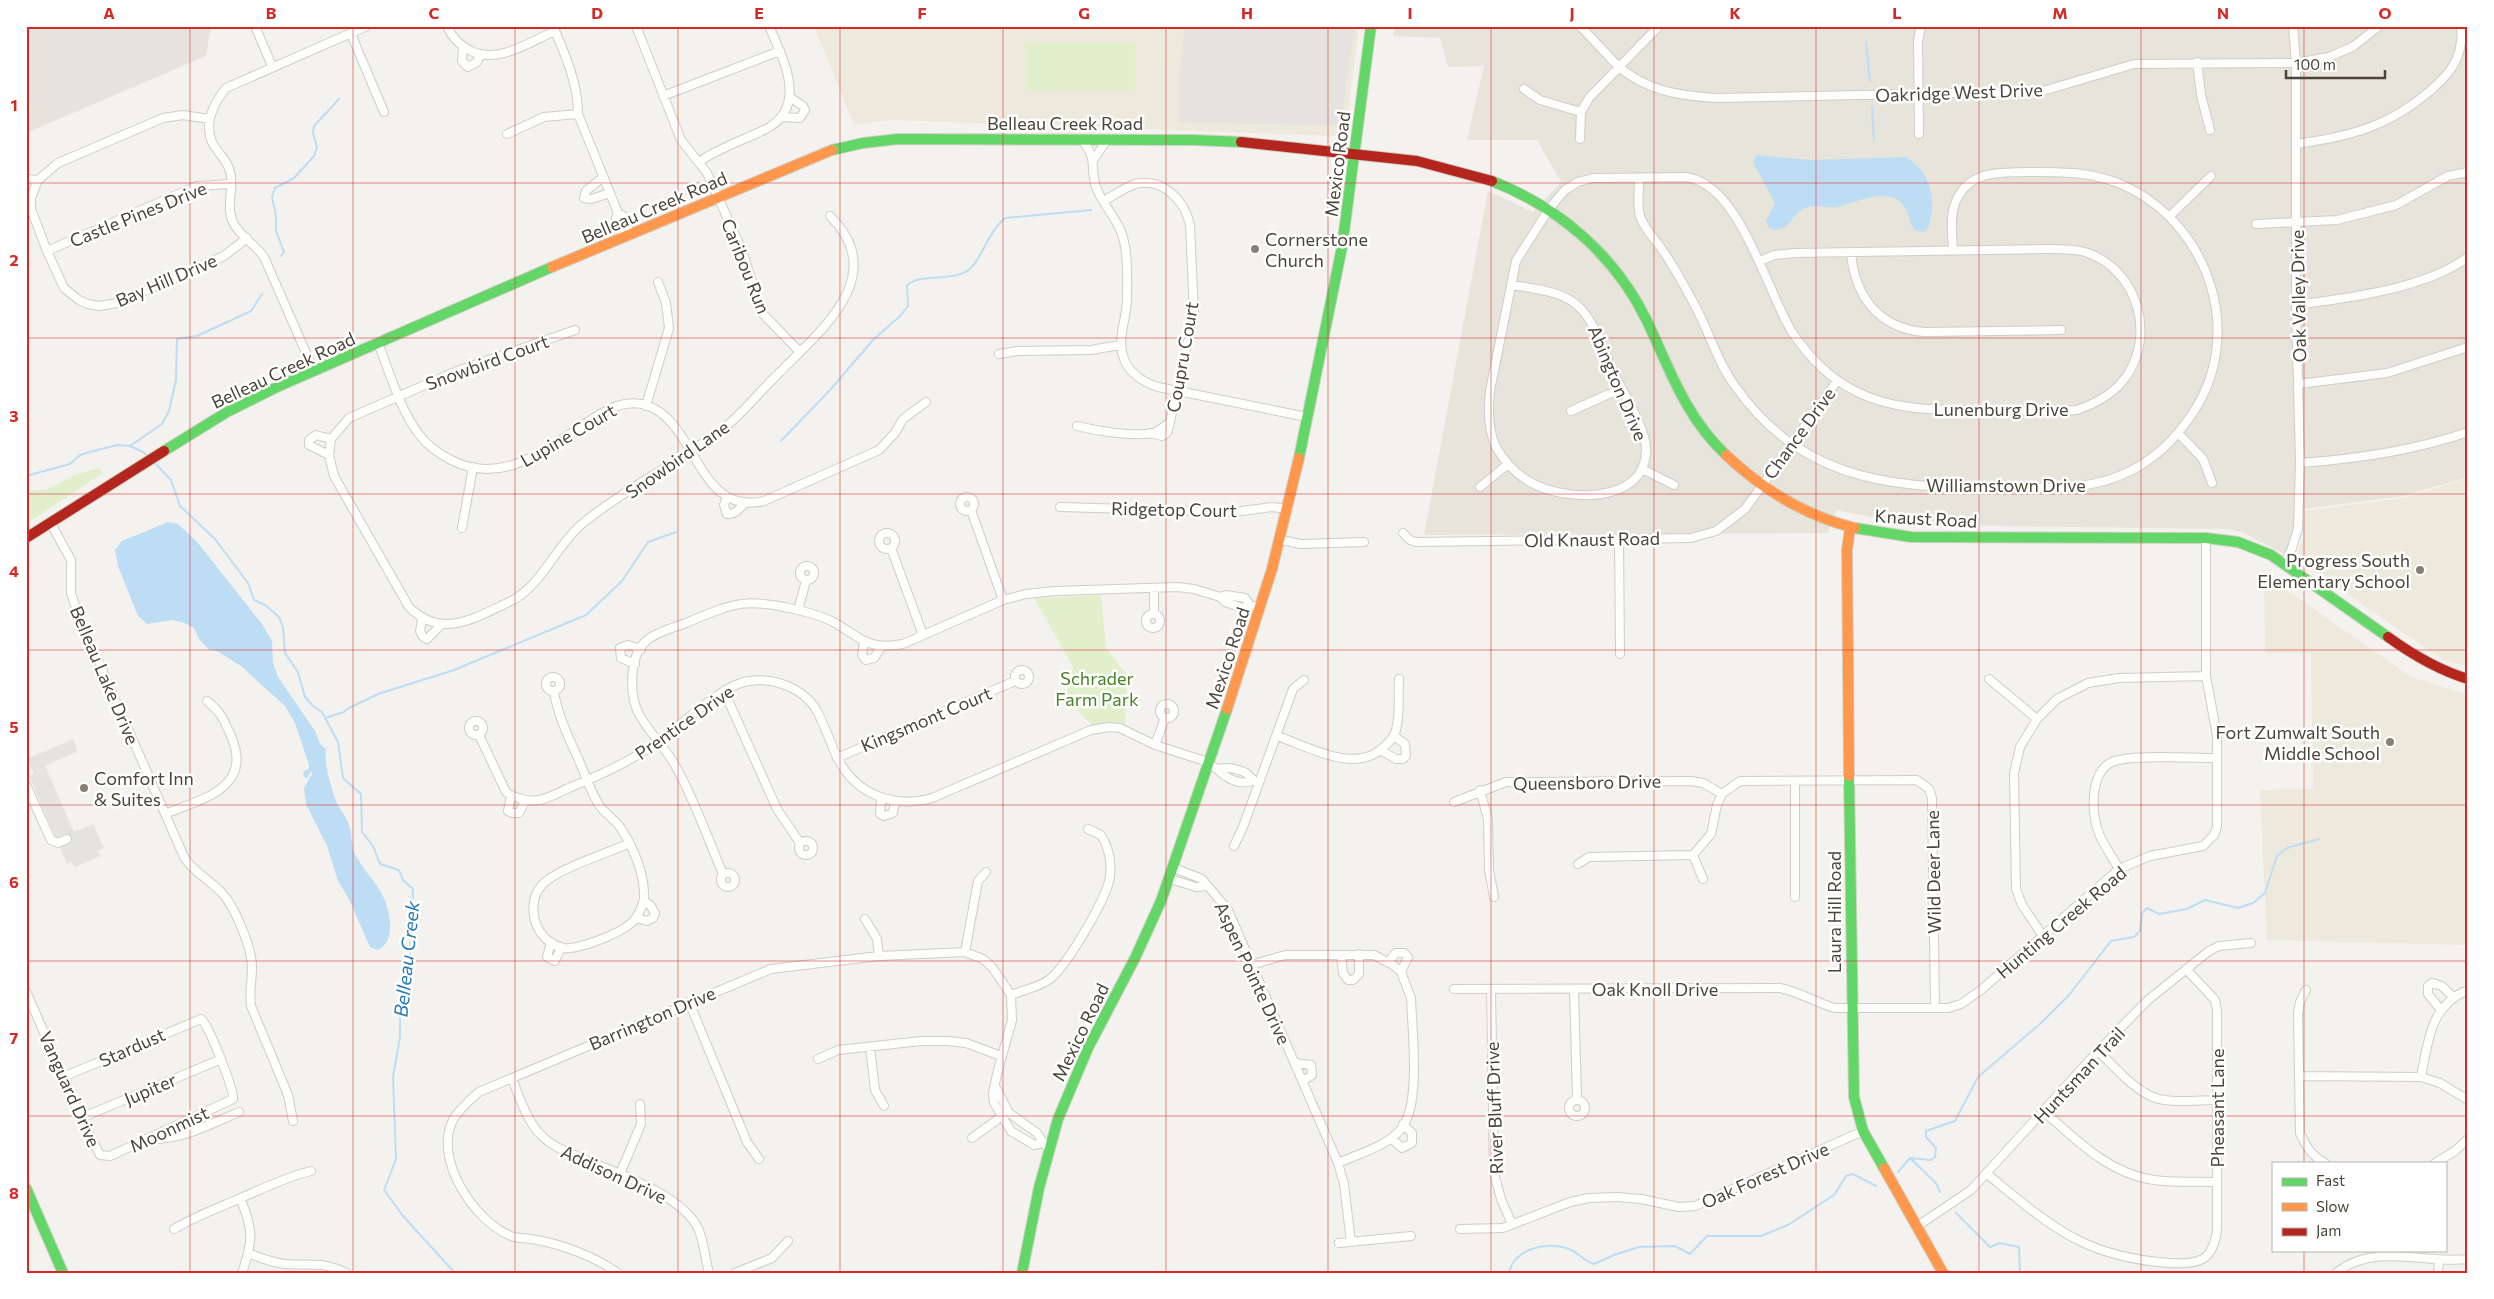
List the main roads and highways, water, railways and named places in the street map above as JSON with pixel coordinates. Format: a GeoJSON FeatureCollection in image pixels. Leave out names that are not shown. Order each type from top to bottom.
{"type":"FeatureCollection","features":[{"type":"Feature","properties":{"kind":"main road","name":"Mexico Road"},"geometry":{"type":"LineString","coordinates":[[1022,1273],[1046,1145],[1072,1082],[1135,958],[1170,879],[1213,767],[1281,540],[1342,247],[1370,26]]}},
{"type":"Feature","properties":{"kind":"main road","name":"Belleau Creek Road"},"geometry":{"type":"LineString","coordinates":[[26,538],[133,469],[227,412],[378,343],[810,158],[863,143],[926,139],[1211,140],[1355,153]]}},
{"type":"Feature","properties":{"kind":"main road","name":"Knaust Road"},"geometry":{"type":"LineString","coordinates":[[1355,153],[1421,161],[1461,169],[1504,184],[1549,209],[1591,243],[1612,267],[1642,311],[1673,383],[1689,412],[1726,455],[1762,485],[1802,510],[1826,521],[1850,528],[1911,537],[2206,538],[2246,544],[2284,563],[2418,658],[2447,673],[2468,679]]}},
{"type":"Feature","properties":{"kind":"main road","name":"Laura Hill Road"},"geometry":{"type":"LineString","coordinates":[[1850,528],[1847,550],[1852,1084],[1863,1131],[1943,1273]]}},
{"type":"Feature","properties":{"kind":"main road"},"geometry":{"type":"LineString","coordinates":[[26,1188],[63,1273]]}},
{"type":"Feature","properties":{"kind":"water"},"geometry":{"type":"Polygon","coordinates":[[[1756,155],[1811,160],[1906,157],[1922,171],[1930,188],[1932,208],[1928,228],[1924,232],[1914,230],[1906,209],[1900,202],[1892,197],[1883,196],[1864,199],[1838,207],[1807,207],[1799,212],[1783,228],[1773,230],[1768,227],[1766,221],[1775,203],[1753,162],[1756,155]]]}},
{"type":"Feature","properties":{"kind":"water"},"geometry":{"type":"Polygon","coordinates":[[[168,522],[178,524],[198,543],[262,624],[272,641],[273,663],[278,677],[315,731],[320,744],[326,749],[325,754],[330,783],[336,801],[349,825],[355,854],[381,892],[387,907],[390,932],[384,946],[378,950],[370,947],[349,899],[338,881],[327,846],[306,804],[304,788],[312,774],[311,771],[307,778],[303,776],[304,771],[309,769],[309,765],[295,723],[285,706],[242,667],[219,652],[208,649],[199,639],[194,628],[185,623],[172,620],[147,624],[138,616],[118,566],[115,550],[122,541],[168,522]]]}},
{"type":"Feature","properties":{"kind":"waterway"},"geometry":{"type":"LineString","coordinates":[[1866,42],[1870,81]]}},
{"type":"Feature","properties":{"kind":"waterway"},"geometry":{"type":"LineString","coordinates":[[281,256],[284,252],[276,231],[276,216],[272,197],[275,188],[294,178],[314,156],[317,147],[313,133],[314,126],[339,99]]}},
{"type":"Feature","properties":{"kind":"waterway"},"geometry":{"type":"LineString","coordinates":[[1872,107],[1874,140]]}},
{"type":"Feature","properties":{"kind":"waterway"},"geometry":{"type":"LineString","coordinates":[[781,441],[830,390],[873,340],[900,316],[908,306],[907,285],[921,279],[955,276],[970,269],[994,230],[1005,218],[1091,210]]}},
{"type":"Feature","properties":{"kind":"waterway"},"geometry":{"type":"LineString","coordinates":[[130,446],[162,424],[169,411],[176,380],[177,339],[197,336],[251,311],[262,294]]}},
{"type":"Feature","properties":{"kind":"waterway","name":"Belleau Creek"},"geometry":{"type":"LineString","coordinates":[[26,476],[70,464],[80,455],[117,445],[130,446],[149,457]]}},
{"type":"Feature","properties":{"kind":"waterway","name":"Belleau Creek"},"geometry":{"type":"LineString","coordinates":[[154,462],[171,480],[180,506],[215,539],[248,583],[254,600],[265,605],[279,617],[283,627],[285,653],[298,672],[305,697],[322,712],[338,742],[343,778],[361,794],[362,832],[373,846],[380,864],[399,870],[403,880],[413,889],[410,954],[400,992],[400,1037],[393,1077],[396,1159],[384,1190],[403,1216],[455,1273]]}},
{"type":"Feature","properties":{"kind":"waterway"},"geometry":{"type":"LineString","coordinates":[[325,718],[344,712],[378,694],[454,670],[586,615],[622,581],[648,542],[676,532]]}},
{"type":"Feature","properties":{"kind":"waterway"},"geometry":{"type":"LineString","coordinates":[[1898,1172],[1910,1158],[1931,1160],[1935,1157],[1936,1148],[1926,1137],[1926,1131],[1955,1121],[1978,1077],[2041,1023],[2069,995],[2111,941],[2134,937],[2140,931],[2142,913],[2147,908],[2159,914],[2187,909],[2205,900],[2238,908],[2253,903],[2265,893],[2277,856],[2287,848],[2319,839]]}},
{"type":"Feature","properties":{"kind":"waterway"},"geometry":{"type":"LineString","coordinates":[[1910,1158],[1936,1183],[1940,1192]]}},
{"type":"Feature","properties":{"kind":"waterway"},"geometry":{"type":"LineString","coordinates":[[1509,1273],[1512,1264],[1518,1257],[1534,1248],[1543,1246],[1562,1247],[1571,1250],[1594,1264],[1639,1247],[1675,1246],[1690,1254],[1707,1236],[1761,1236],[1788,1225],[1834,1195],[1846,1176],[1853,1174],[1876,1186]]}},
{"type":"Feature","properties":{"kind":"waterway"},"geometry":{"type":"LineString","coordinates":[[1956,1213],[1990,1247],[2000,1243],[2019,1247],[2020,1273]]}},
{"type":"Feature","properties":{"kind":"place","name":"Cornerstone Church"},"geometry":{"type":"Point","coordinates":[1255,249]}},
{"type":"Feature","properties":{"kind":"place","name":"Progress South Elementary School"},"geometry":{"type":"Point","coordinates":[2420,570]}},
{"type":"Feature","properties":{"kind":"place","name":"Fort Zumwalt South Middle School"},"geometry":{"type":"Point","coordinates":[2390,742]}},
{"type":"Feature","properties":{"kind":"place","name":"Comfort Inn & Suites"},"geometry":{"type":"Point","coordinates":[84,788]}},
{"type":"Feature","properties":{"kind":"park label","name":"Schrader Farm Park"},"geometry":{"type":"Point","coordinates":[1097,688]}}]}
